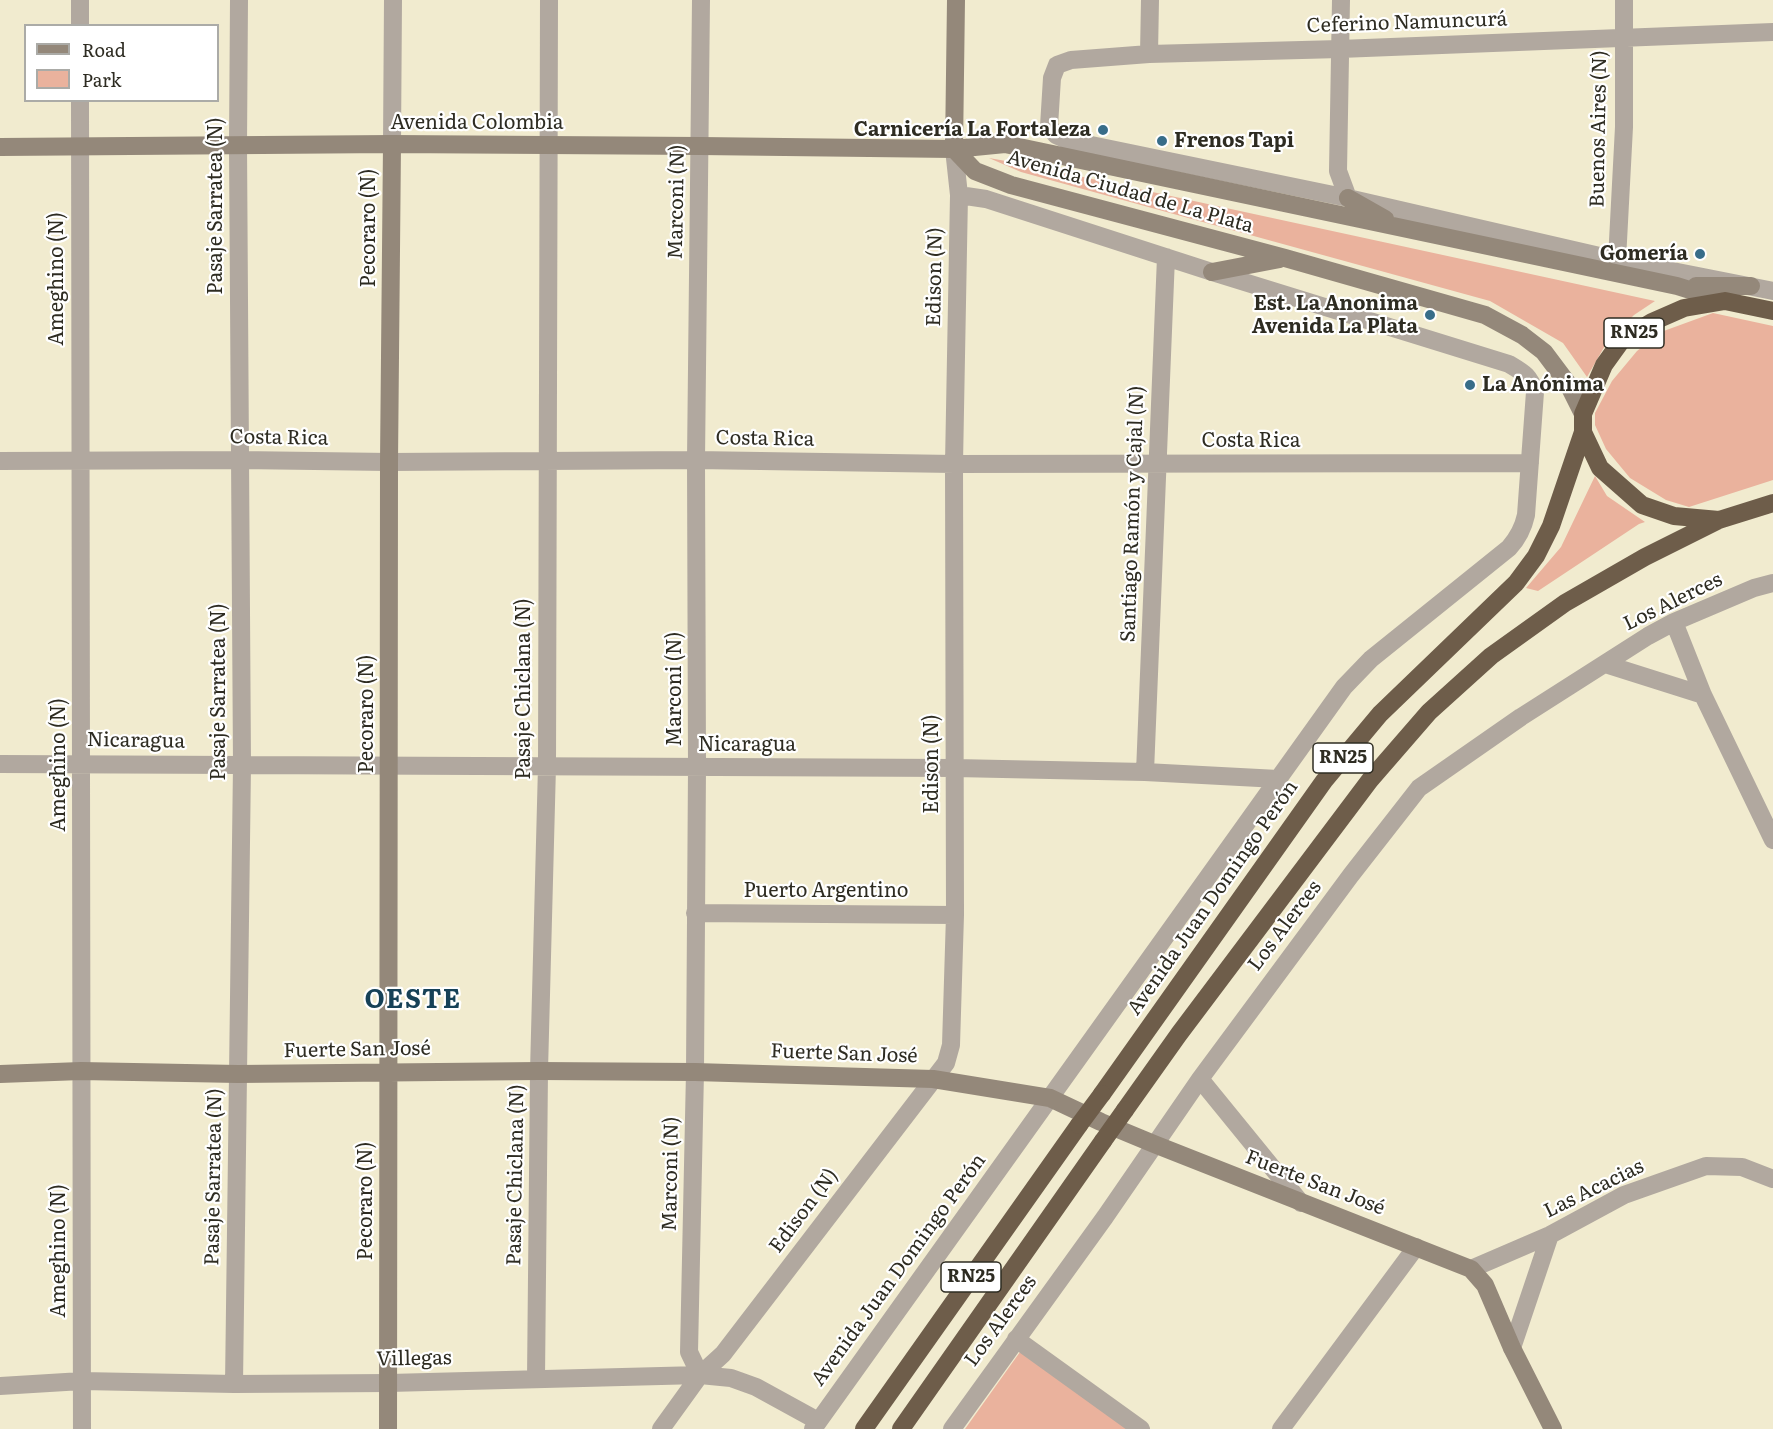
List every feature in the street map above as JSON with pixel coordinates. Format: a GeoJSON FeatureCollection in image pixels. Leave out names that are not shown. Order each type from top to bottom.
{"type":"FeatureCollection","features":[{"type":"Feature","properties":{"kind":"highway","name":"Avenida Juan Domingo Perón"},"geometry":{"type":"LineString","coordinates":[[864,1429],[1324,781],[1380,714],[1516,584],[1536,556],[1551,526],[1583,423],[1604,365],[1622,340],[1652,322],[1684,309],[1725,301]]}},
{"type":"Feature","properties":{"kind":"highway","name":"Avenida Ciudad de La Plata"},"geometry":{"type":"LineString","coordinates":[[1725,301],[1773,311]]}},
{"type":"Feature","properties":{"kind":"highway"},"geometry":{"type":"LineString","coordinates":[[1583,423],[1600,468],[1642,505],[1674,516],[1719,520]]}},
{"type":"Feature","properties":{"kind":"highway","name":"RN25"},"geometry":{"type":"LineString","coordinates":[[901,1429],[1179,1035],[1370,780],[1429,712],[1491,656],[1565,603],[1645,557],[1719,520],[1773,503]]}},
{"type":"Feature","properties":{"kind":"street"},"geometry":{"type":"LineString","coordinates":[[80,0],[80,24]]}},
{"type":"Feature","properties":{"kind":"street","name":"Pasaje Sarratea (N)"},"geometry":{"type":"LineString","coordinates":[[234,1383],[242,765],[239,0]]}},
{"type":"Feature","properties":{"kind":"street","name":"Pecoraro (N)"},"geometry":{"type":"LineString","coordinates":[[388,1429],[393,0]]}},
{"type":"Feature","properties":{"kind":"street","name":"Pasaje Chiclana (N)"},"geometry":{"type":"LineString","coordinates":[[536,1379],[539,1071],[547,766],[549,0]]}},
{"type":"Feature","properties":{"kind":"street","name":"Marconi (N)"},"geometry":{"type":"LineString","coordinates":[[700,1375],[689,1352],[696,1072],[696,460],[701,0]]}},
{"type":"Feature","properties":{"kind":"street","name":"Edison (N)"},"geometry":{"type":"LineString","coordinates":[[661,1429],[700,1375],[723,1354],[946,1063],[951,1045],[956,915],[954,464],[959,195],[954,149],[956,0]]}},
{"type":"Feature","properties":{"kind":"street"},"geometry":{"type":"LineString","coordinates":[[1149,54],[1150,0]]}},
{"type":"Feature","properties":{"kind":"street"},"geometry":{"type":"LineString","coordinates":[[1341,0],[1338,171],[1348,198],[1402,228]]}},
{"type":"Feature","properties":{"kind":"street","name":"Buenos Aires (N)"},"geometry":{"type":"LineString","coordinates":[[1617,260],[1624,127],[1624,0]]}},
{"type":"Feature","properties":{"kind":"street","name":"Ceferino Namuncurá"},"geometry":{"type":"LineString","coordinates":[[1056,135],[1049,126],[1052,78],[1057,65],[1071,60],[1149,54],[1773,32]]}},
{"type":"Feature","properties":{"kind":"street","name":"Ameghino (N)"},"geometry":{"type":"LineString","coordinates":[[80,102],[82,1429]]}},
{"type":"Feature","properties":{"kind":"street","name":"Avenida Ciudad de La Plata"},"geometry":{"type":"LineString","coordinates":[[1056,135],[1067,140],[1348,198],[1617,260],[1773,291]]}},
{"type":"Feature","properties":{"kind":"street","name":"Avenida Colombia"},"geometry":{"type":"LineString","coordinates":[[0,147],[392,144],[954,149]]}},
{"type":"Feature","properties":{"kind":"street","name":"Avenida Ciudad de La Plata"},"geometry":{"type":"LineString","coordinates":[[954,149],[1005,144],[1677,286],[1725,301]]}},
{"type":"Feature","properties":{"kind":"street","name":"Avenida Ciudad de La Plata"},"geometry":{"type":"LineString","coordinates":[[954,149],[975,171],[1011,185],[1285,258],[1485,315],[1522,335],[1544,352],[1568,384],[1583,423]]}},
{"type":"Feature","properties":{"kind":"street"},"geometry":{"type":"LineString","coordinates":[[959,195],[986,199],[1212,272],[1285,258]]}},
{"type":"Feature","properties":{"kind":"street","name":"Santiago Ramón y Cajal (N)"},"geometry":{"type":"LineString","coordinates":[[1145,772],[1166,257]]}},
{"type":"Feature","properties":{"kind":"street","name":"Avenida Juan Domingo Perón"},"geometry":{"type":"LineString","coordinates":[[816,1425],[1344,687],[1371,659],[1509,548],[1518,538],[1524,526],[1535,392],[1531,379],[1523,372],[1509,364],[1212,272]]}},
{"type":"Feature","properties":{"kind":"street"},"geometry":{"type":"LineString","coordinates":[[1677,286],[1751,286]]}},
{"type":"Feature","properties":{"kind":"street","name":"Costa Rica"},"geometry":{"type":"LineString","coordinates":[[0,461],[696,460],[954,464],[1530,463]]}},
{"type":"Feature","properties":{"kind":"street","name":"Los Alerces"},"geometry":{"type":"LineString","coordinates":[[952,1429],[1105,1217],[1200,1079],[1419,788],[1521,717],[1648,636],[1674,622],[1754,588],[1773,583]]}},
{"type":"Feature","properties":{"kind":"street"},"geometry":{"type":"LineString","coordinates":[[1674,622],[1703,695],[1773,840]]}},
{"type":"Feature","properties":{"kind":"street"},"geometry":{"type":"LineString","coordinates":[[1605,664],[1703,695]]}},
{"type":"Feature","properties":{"kind":"street","name":"Nicaragua"},"geometry":{"type":"LineString","coordinates":[[0,764],[955,768],[1145,772],[1278,779]]}},
{"type":"Feature","properties":{"kind":"street","name":"Puerto Argentino"},"geometry":{"type":"LineString","coordinates":[[695,913],[956,915]]}},
{"type":"Feature","properties":{"kind":"street","name":"Fuerte San José"},"geometry":{"type":"LineString","coordinates":[[0,1074],[81,1071],[238,1074],[539,1071],[696,1072],[933,1079],[1050,1098],[1154,1144],[1471,1269]]}},
{"type":"Feature","properties":{"kind":"street"},"geometry":{"type":"LineString","coordinates":[[1200,1079],[1301,1203]]}},
{"type":"Feature","properties":{"kind":"street","name":"Las Acacias"},"geometry":{"type":"LineString","coordinates":[[1471,1269],[1550,1235],[1624,1196],[1706,1166],[1742,1167],[1773,1179]]}},
{"type":"Feature","properties":{"kind":"street"},"geometry":{"type":"LineString","coordinates":[[1512,1348],[1550,1235]]}},
{"type":"Feature","properties":{"kind":"street"},"geometry":{"type":"LineString","coordinates":[[1281,1429],[1416,1247]]}},
{"type":"Feature","properties":{"kind":"street"},"geometry":{"type":"LineString","coordinates":[[1471,1269],[1485,1285],[1512,1348],[1553,1429]]}},
{"type":"Feature","properties":{"kind":"street"},"geometry":{"type":"LineString","coordinates":[[1016,1339],[1141,1429]]}},
{"type":"Feature","properties":{"kind":"street","name":"Villegas"},"geometry":{"type":"LineString","coordinates":[[0,1386],[82,1382],[389,1383],[700,1375],[731,1378],[748,1384],[816,1425]]}},
{"type":"Feature","properties":{"kind":"green space"},"geometry":{"type":"Polygon","coordinates":[[[989,158],[1655,301],[1634,315],[1607,342],[1587,377],[1563,343],[1490,301],[1021,172],[989,158]]]}},
{"type":"Feature","properties":{"kind":"green space"},"geometry":{"type":"Polygon","coordinates":[[[1713,313],[1773,326],[1773,480],[1689,507],[1666,500],[1630,478],[1606,449],[1595,425],[1595,413],[1612,381],[1637,351],[1661,332],[1713,313]]]}},
{"type":"Feature","properties":{"kind":"green space"},"geometry":{"type":"Polygon","coordinates":[[[1595,476],[1607,496],[1645,522],[1538,591],[1526,588],[1561,547],[1595,476]]]}},
{"type":"Feature","properties":{"kind":"green space"},"geometry":{"type":"Polygon","coordinates":[[[1020,1352],[1127,1429],[965,1429],[1020,1352]]]}},
{"type":"Feature","properties":{"kind":"place","name":"Carnicería La Fortaleza"},"geometry":{"type":"Point","coordinates":[1103,130]}},
{"type":"Feature","properties":{"kind":"place","name":"Frenos Tapi"},"geometry":{"type":"Point","coordinates":[1162,141]}},
{"type":"Feature","properties":{"kind":"place","name":"Gomería"},"geometry":{"type":"Point","coordinates":[1700,254]}},
{"type":"Feature","properties":{"kind":"place","name":"Est. La Anonima Avenida La Plata"},"geometry":{"type":"Point","coordinates":[1430,315]}},
{"type":"Feature","properties":{"kind":"place","name":"La Anónima"},"geometry":{"type":"Point","coordinates":[1470,385]}},
{"type":"Feature","properties":{"kind":"district","name":"OESTE"},"geometry":{"type":"Point","coordinates":[413,1000]}}]}
